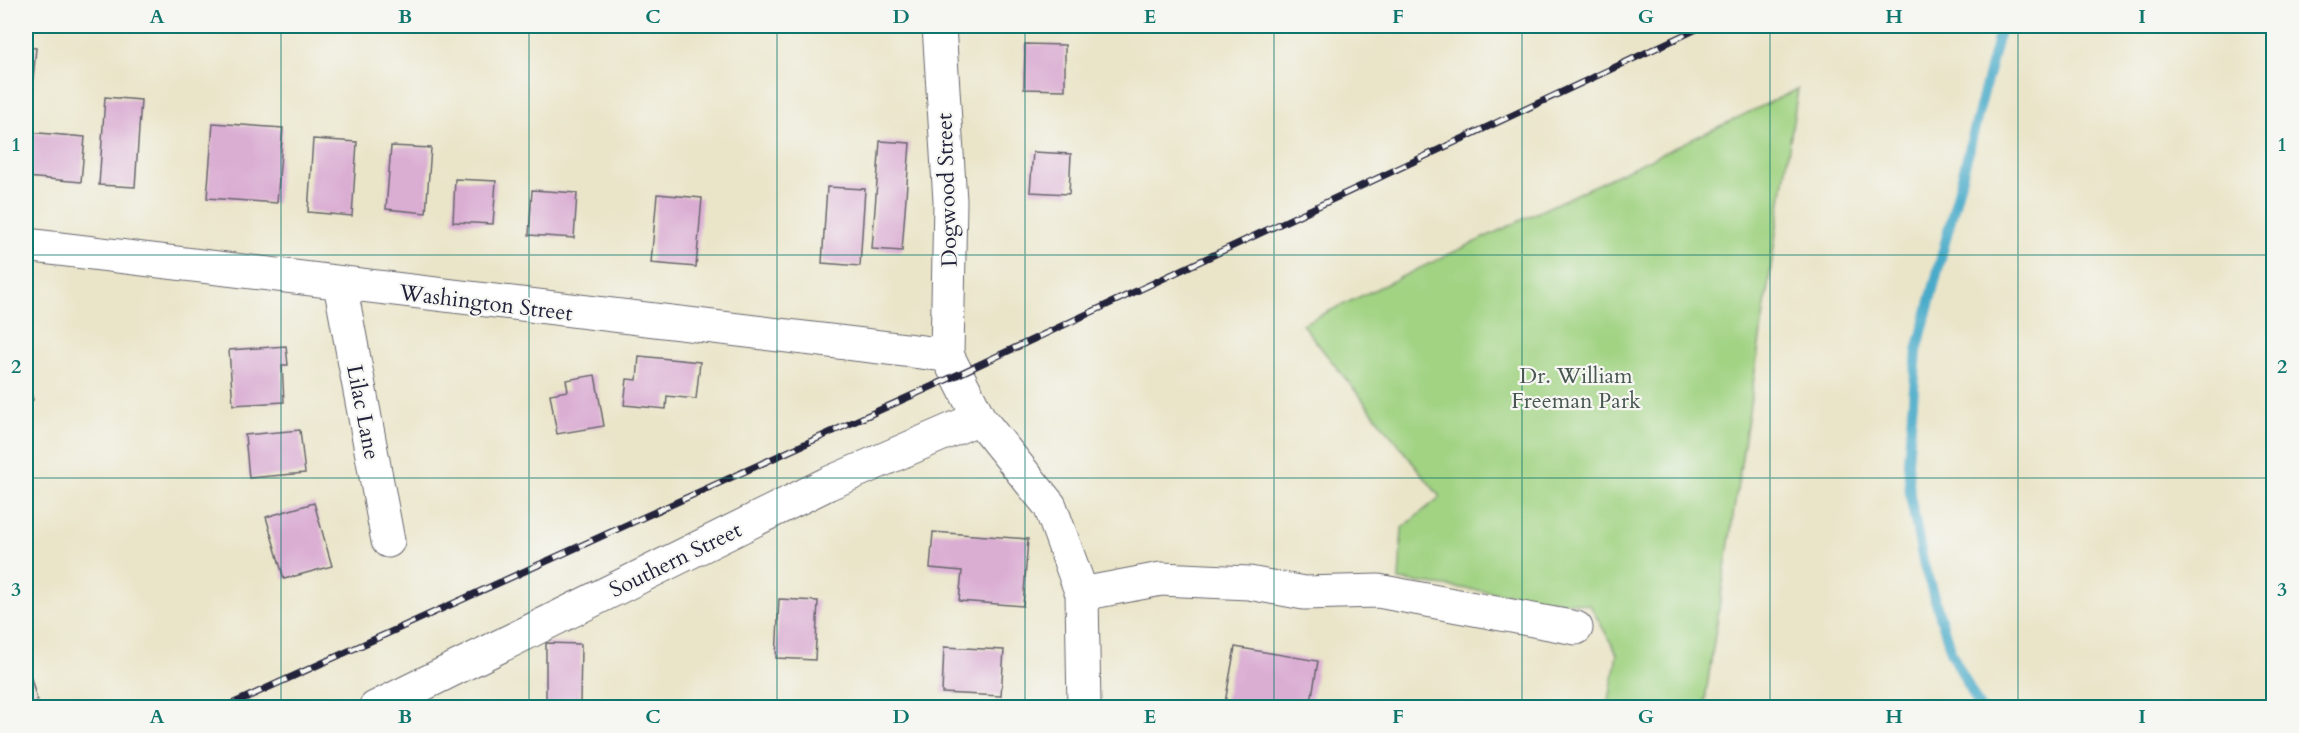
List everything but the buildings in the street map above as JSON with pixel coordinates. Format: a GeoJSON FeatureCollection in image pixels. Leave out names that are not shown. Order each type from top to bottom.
{"type":"FeatureCollection","features":[{"type":"Feature","properties":{"kind":"street","name":"Dogwood Street"},"geometry":{"type":"LineString","coordinates":[[939,26],[950,201],[947,355]]}},
{"type":"Feature","properties":{"kind":"street","name":"Washington Street"},"geometry":{"type":"LineString","coordinates":[[26,245],[947,355]]}},
{"type":"Feature","properties":{"kind":"street","name":"Lilac Lane"},"geometry":{"type":"LineString","coordinates":[[340,284],[388,540]]}},
{"type":"Feature","properties":{"kind":"street"},"geometry":{"type":"LineString","coordinates":[[947,355],[979,418],[1050,506],[1082,594],[1083,708]]}},
{"type":"Feature","properties":{"kind":"street","name":"Southern Street"},"geometry":{"type":"LineString","coordinates":[[375,708],[827,484],[979,418]]}},
{"type":"Feature","properties":{"kind":"street"},"geometry":{"type":"LineString","coordinates":[[1082,594],[1161,579],[1249,583],[1304,593],[1378,591],[1576,628]]}},
{"type":"Feature","properties":{"kind":"green space","name":"Dr. William Freeman Park"},"geometry":{"type":"Polygon","coordinates":[[[1798,89],[1704,707],[1608,707],[1617,654],[1590,605],[1399,580],[1402,528],[1440,497],[1302,324],[1798,89]]]}},
{"type":"Feature","properties":{"kind":"waterway"},"geometry":{"type":"LineString","coordinates":[[1980,708],[1952,654],[1924,565],[1910,495],[1908,462],[1917,351],[2001,26]]}},
{"type":"Feature","properties":{"kind":"railway"},"geometry":{"type":"LineString","coordinates":[[223,708],[957,375],[1703,26]]}}]}
